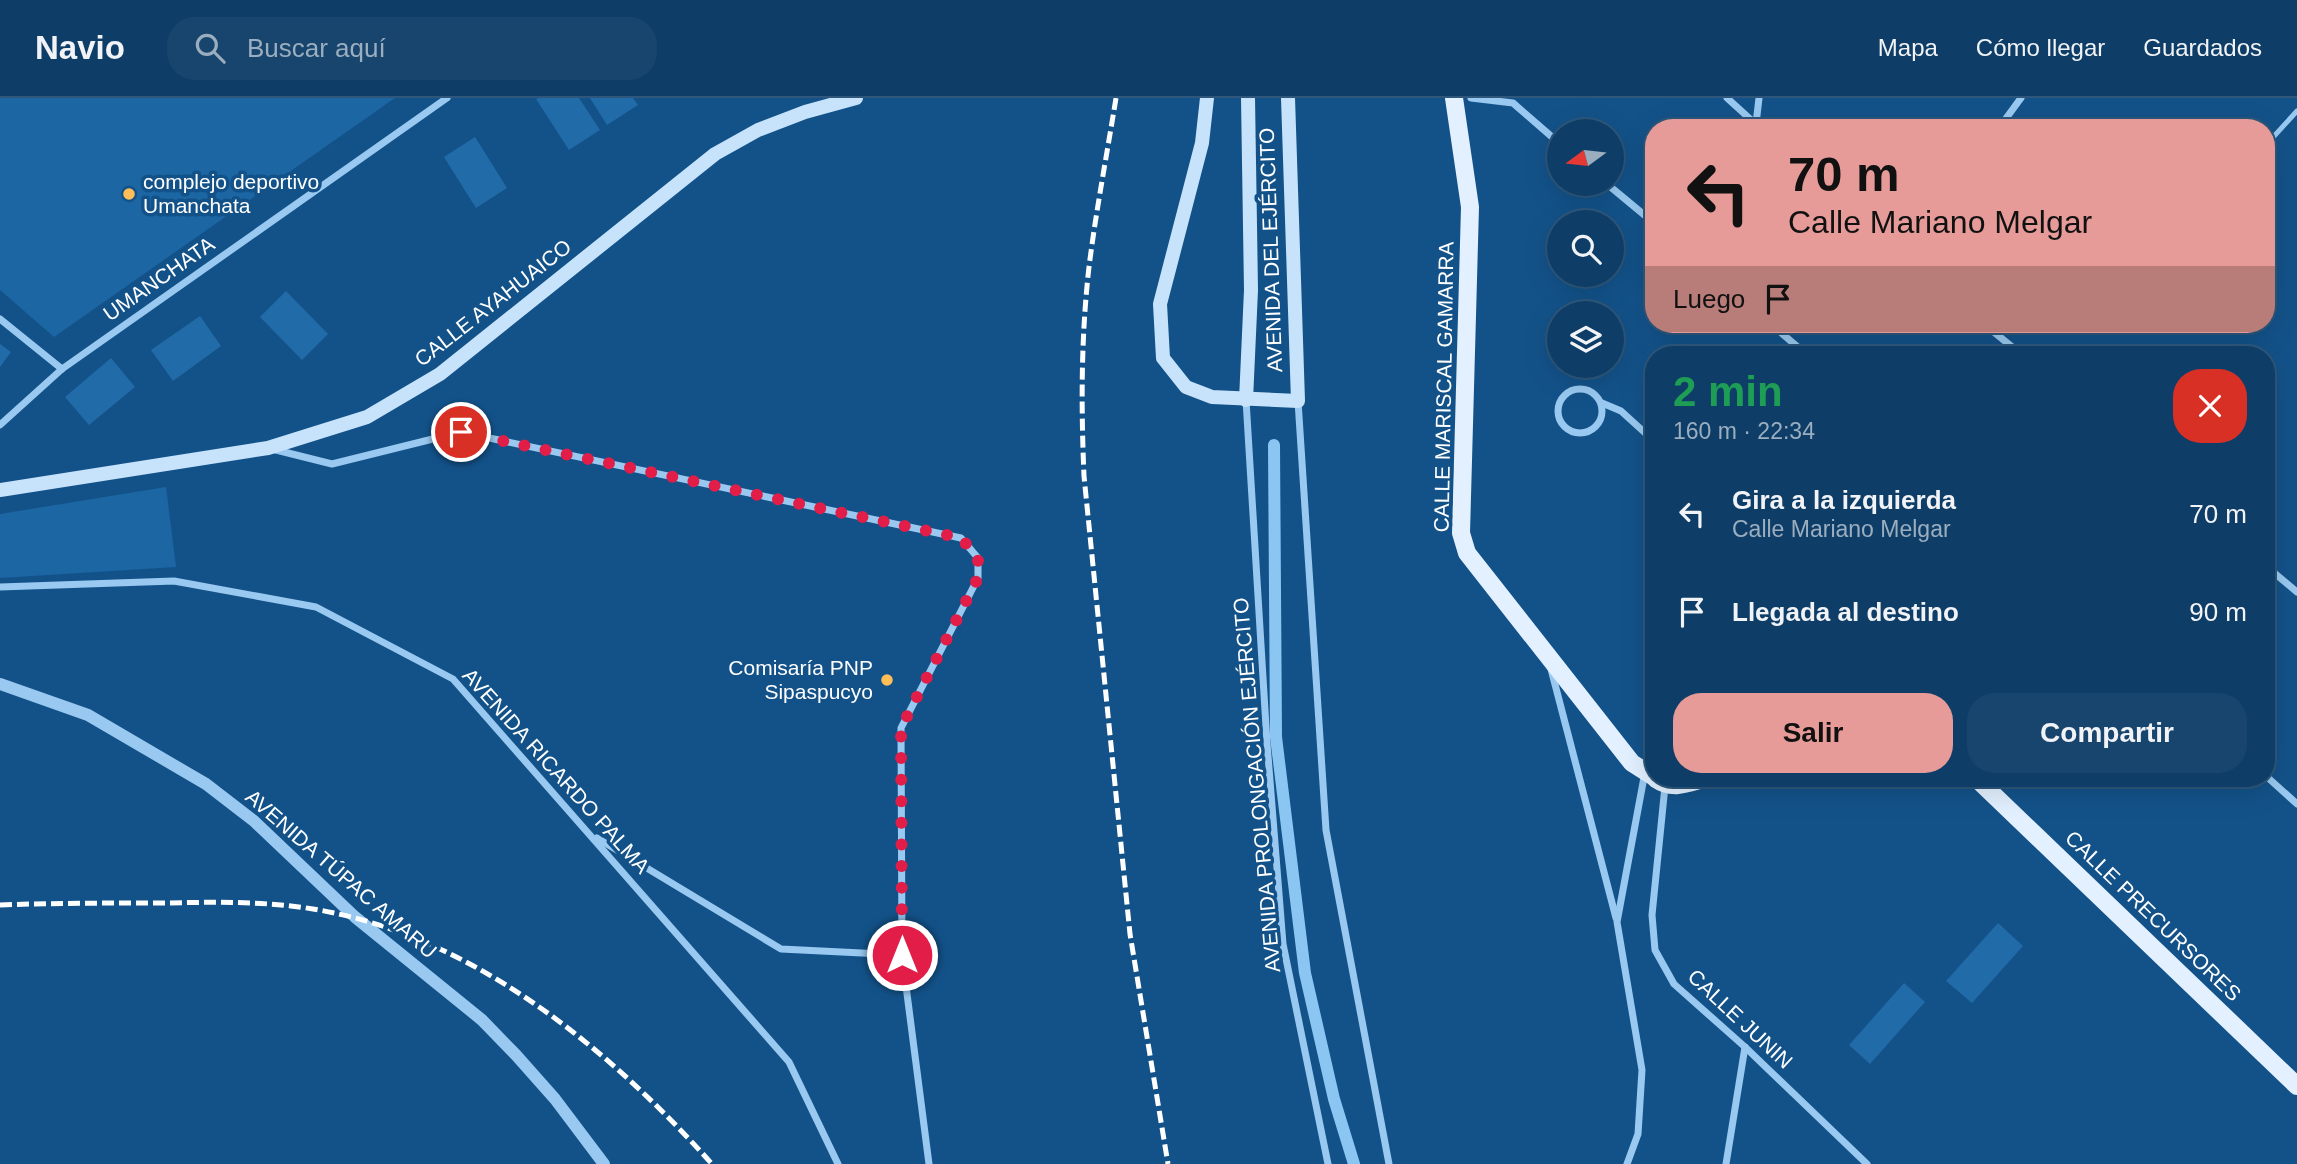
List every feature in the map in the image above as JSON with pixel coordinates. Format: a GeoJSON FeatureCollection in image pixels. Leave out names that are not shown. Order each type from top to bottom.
{"type":"FeatureCollection","features":[{"type":"Feature","properties":{"kind":"main road","name":"CALLE AYAHUAICO"},"geometry":{"type":"LineString","coordinates":[[0,491],[268,448],[367,417],[440,374],[715,154],[758,130],[806,112],[856,98]]}},
{"type":"Feature","properties":{"kind":"main road"},"geometry":{"type":"LineString","coordinates":[[1207,98],[1202,143],[1160,304],[1163,358],[1186,387],[1212,397],[1297,401]]}},
{"type":"Feature","properties":{"kind":"main road","name":"AVENIDA DEL EJÉRCITO"},"geometry":{"type":"LineString","coordinates":[[1246,400],[1251,290],[1248,98]]}},
{"type":"Feature","properties":{"kind":"main road","name":"AVENIDA DEL EJÉRCITO"},"geometry":{"type":"LineString","coordinates":[[1288,98],[1297,401]]}},
{"type":"Feature","properties":{"kind":"main road","name":"CALLE MARISCAL GAMARRA"},"geometry":{"type":"LineString","coordinates":[[1454,98],[1470,207],[1461,533],[1467,553],[1632,763],[1645,771]]}},
{"type":"Feature","properties":{"kind":"main road","name":"CALLE PRECURSORES"},"geometry":{"type":"LineString","coordinates":[[1985,787],[2297,1086]]}},
{"type":"Feature","properties":{"kind":"street","name":"UMANCHATA"},"geometry":{"type":"LineString","coordinates":[[0,425],[62,369],[447,98]]}},
{"type":"Feature","properties":{"kind":"street"},"geometry":{"type":"LineString","coordinates":[[1471,98],[1513,103],[1547,132]]}},
{"type":"Feature","properties":{"kind":"street"},"geometry":{"type":"LineString","coordinates":[[1727,98],[1750,119]]}},
{"type":"Feature","properties":{"kind":"street"},"geometry":{"type":"LineString","coordinates":[[1758,119],[1759,98]]}},
{"type":"Feature","properties":{"kind":"street"},"geometry":{"type":"LineString","coordinates":[[2006,119],[2021,98]]}},
{"type":"Feature","properties":{"kind":"street"},"geometry":{"type":"LineString","coordinates":[[1621,196],[1645,216]]}},
{"type":"Feature","properties":{"kind":"street"},"geometry":{"type":"LineString","coordinates":[[0,319],[62,369]]}},
{"type":"Feature","properties":{"kind":"street"},"geometry":{"type":"LineString","coordinates":[[1781,333],[1797,346]]}},
{"type":"Feature","properties":{"kind":"street"},"geometry":{"type":"LineString","coordinates":[[1995,333],[2011,346]]}},
{"type":"Feature","properties":{"kind":"street"},"geometry":{"type":"LineString","coordinates":[[1602,403],[1601,418],[1592,430],[1577,433],[1564,426],[1560,419],[1559,405],[1566,393],[1572,389],[1586,389],[1593,392],[1602,403],[1621,411],[1645,433]]}},
{"type":"Feature","properties":{"kind":"street","name":"AVENIDA PROLONGACIÓN EJÉRCITO"},"geometry":{"type":"LineString","coordinates":[[1246,400],[1267,743],[1283,944],[1328,1164]]}},
{"type":"Feature","properties":{"kind":"street"},"geometry":{"type":"LineString","coordinates":[[1297,401],[1326,830],[1390,1164]]}},
{"type":"Feature","properties":{"kind":"street"},"geometry":{"type":"LineString","coordinates":[[268,448],[332,464],[461,432],[961,538],[978,558],[978,578],[901,728],[902,955],[929,1164]]}},
{"type":"Feature","properties":{"kind":"street"},"geometry":{"type":"LineString","coordinates":[[2275,574],[2296,591]]}},
{"type":"Feature","properties":{"kind":"street","name":"AVENIDA RICARDO PALMA"},"geometry":{"type":"LineString","coordinates":[[0,587],[174,581],[316,607],[453,679],[789,1062],[838,1164]]}},
{"type":"Feature","properties":{"kind":"street"},"geometry":{"type":"LineString","coordinates":[[2296,591],[2297,582]]}},
{"type":"Feature","properties":{"kind":"street"},"geometry":{"type":"LineString","coordinates":[[1547,655],[1617,922],[1642,1070],[1638,1135],[1627,1164]]}},
{"type":"Feature","properties":{"kind":"street","name":"AVENIDA TÚPAC AMARU"},"geometry":{"type":"LineString","coordinates":[[0,684],[88,715],[206,784],[254,821],[355,917],[482,1020],[555,1099],[604,1164]]}},
{"type":"Feature","properties":{"kind":"street"},"geometry":{"type":"LineString","coordinates":[[2275,784],[2297,804]]}},
{"type":"Feature","properties":{"kind":"street"},"geometry":{"type":"LineString","coordinates":[[1617,922],[1653,787]]}},
{"type":"Feature","properties":{"kind":"street","name":"CALLE JUNIN"},"geometry":{"type":"LineString","coordinates":[[1655,787],[1652,915],[1655,950],[1674,984],[1745,1047],[1867,1164]]}},
{"type":"Feature","properties":{"kind":"street"},"geometry":{"type":"LineString","coordinates":[[592,835],[781,949],[902,955]]}},
{"type":"Feature","properties":{"kind":"street"},"geometry":{"type":"LineString","coordinates":[[1726,1164],[1745,1047]]}},
{"type":"Feature","properties":{"kind":"lane"},"geometry":{"type":"LineString","coordinates":[[2275,135],[2297,111]]}},
{"type":"Feature","properties":{"kind":"shaded area","name":"complejo deportivo Umanchata"},"geometry":{"type":"Polygon","coordinates":[[[0,98],[395,98],[54,337],[0,290],[0,98]]]}},
{"type":"Feature","properties":{"kind":"shaded area"},"geometry":{"type":"Polygon","coordinates":[[[166,487],[176,567],[0,578],[0,514],[166,487]]]}},
{"type":"Feature","properties":{"kind":"building"},"geometry":{"type":"Polygon","coordinates":[[[579,98],[600,130],[569,150],[536,99],[579,98]]]}},
{"type":"Feature","properties":{"kind":"building"},"geometry":{"type":"Polygon","coordinates":[[[590,98],[633,98],[638,105],[607,125],[590,98]]]}},
{"type":"Feature","properties":{"kind":"building"},"geometry":{"type":"Polygon","coordinates":[[[475,137],[507,188],[476,208],[444,157],[475,137]]]}},
{"type":"Feature","properties":{"kind":"building"},"geometry":{"type":"Polygon","coordinates":[[[286,291],[328,334],[302,360],[260,317],[286,291]]]}},
{"type":"Feature","properties":{"kind":"building"},"geometry":{"type":"Polygon","coordinates":[[[200,316],[221,346],[173,381],[151,350],[200,316]]]}},
{"type":"Feature","properties":{"kind":"building"},"geometry":{"type":"Polygon","coordinates":[[[0,344],[11,352],[0,367],[0,344]]]}},
{"type":"Feature","properties":{"kind":"building"},"geometry":{"type":"Polygon","coordinates":[[[111,358],[135,387],[89,425],[65,397],[111,358]]]}},
{"type":"Feature","properties":{"kind":"building"},"geometry":{"type":"Polygon","coordinates":[[[1998,923],[2023,946],[1972,1003],[1946,981],[1998,923]]]}},
{"type":"Feature","properties":{"kind":"building"},"geometry":{"type":"Polygon","coordinates":[[[1904,983],[1925,1002],[1870,1064],[1849,1045],[1904,983]]]}},
{"type":"Feature","properties":{"kind":"waterway"},"geometry":{"type":"LineString","coordinates":[[1274,445],[1276,737],[1305,973],[1334,1099],[1354,1164]]}},
{"type":"Feature","properties":{"kind":"railway"},"geometry":{"type":"LineString","coordinates":[[1116,98],[1086,293],[1082,372],[1084,476],[1130,934],[1168,1164]]}},
{"type":"Feature","properties":{"kind":"railway"},"geometry":{"type":"LineString","coordinates":[[0,905],[258,903],[313,909],[372,923],[428,944],[482,971],[533,1003],[582,1039],[628,1079],[712,1164]]}},
{"type":"Feature","properties":{"kind":"place","name":"complejo deportivo Umanchata"},"geometry":{"type":"Point","coordinates":[129,194]}},
{"type":"Feature","properties":{"kind":"place","name":"Comisaría PNP Sipaspucyo"},"geometry":{"type":"Point","coordinates":[887,680]}},
{"type":"Feature","properties":{"kind":"route"},"geometry":{"type":"LineString","coordinates":[[461,432],[961,538],[978,558],[978,578],[901,728],[902,955]]}}]}
